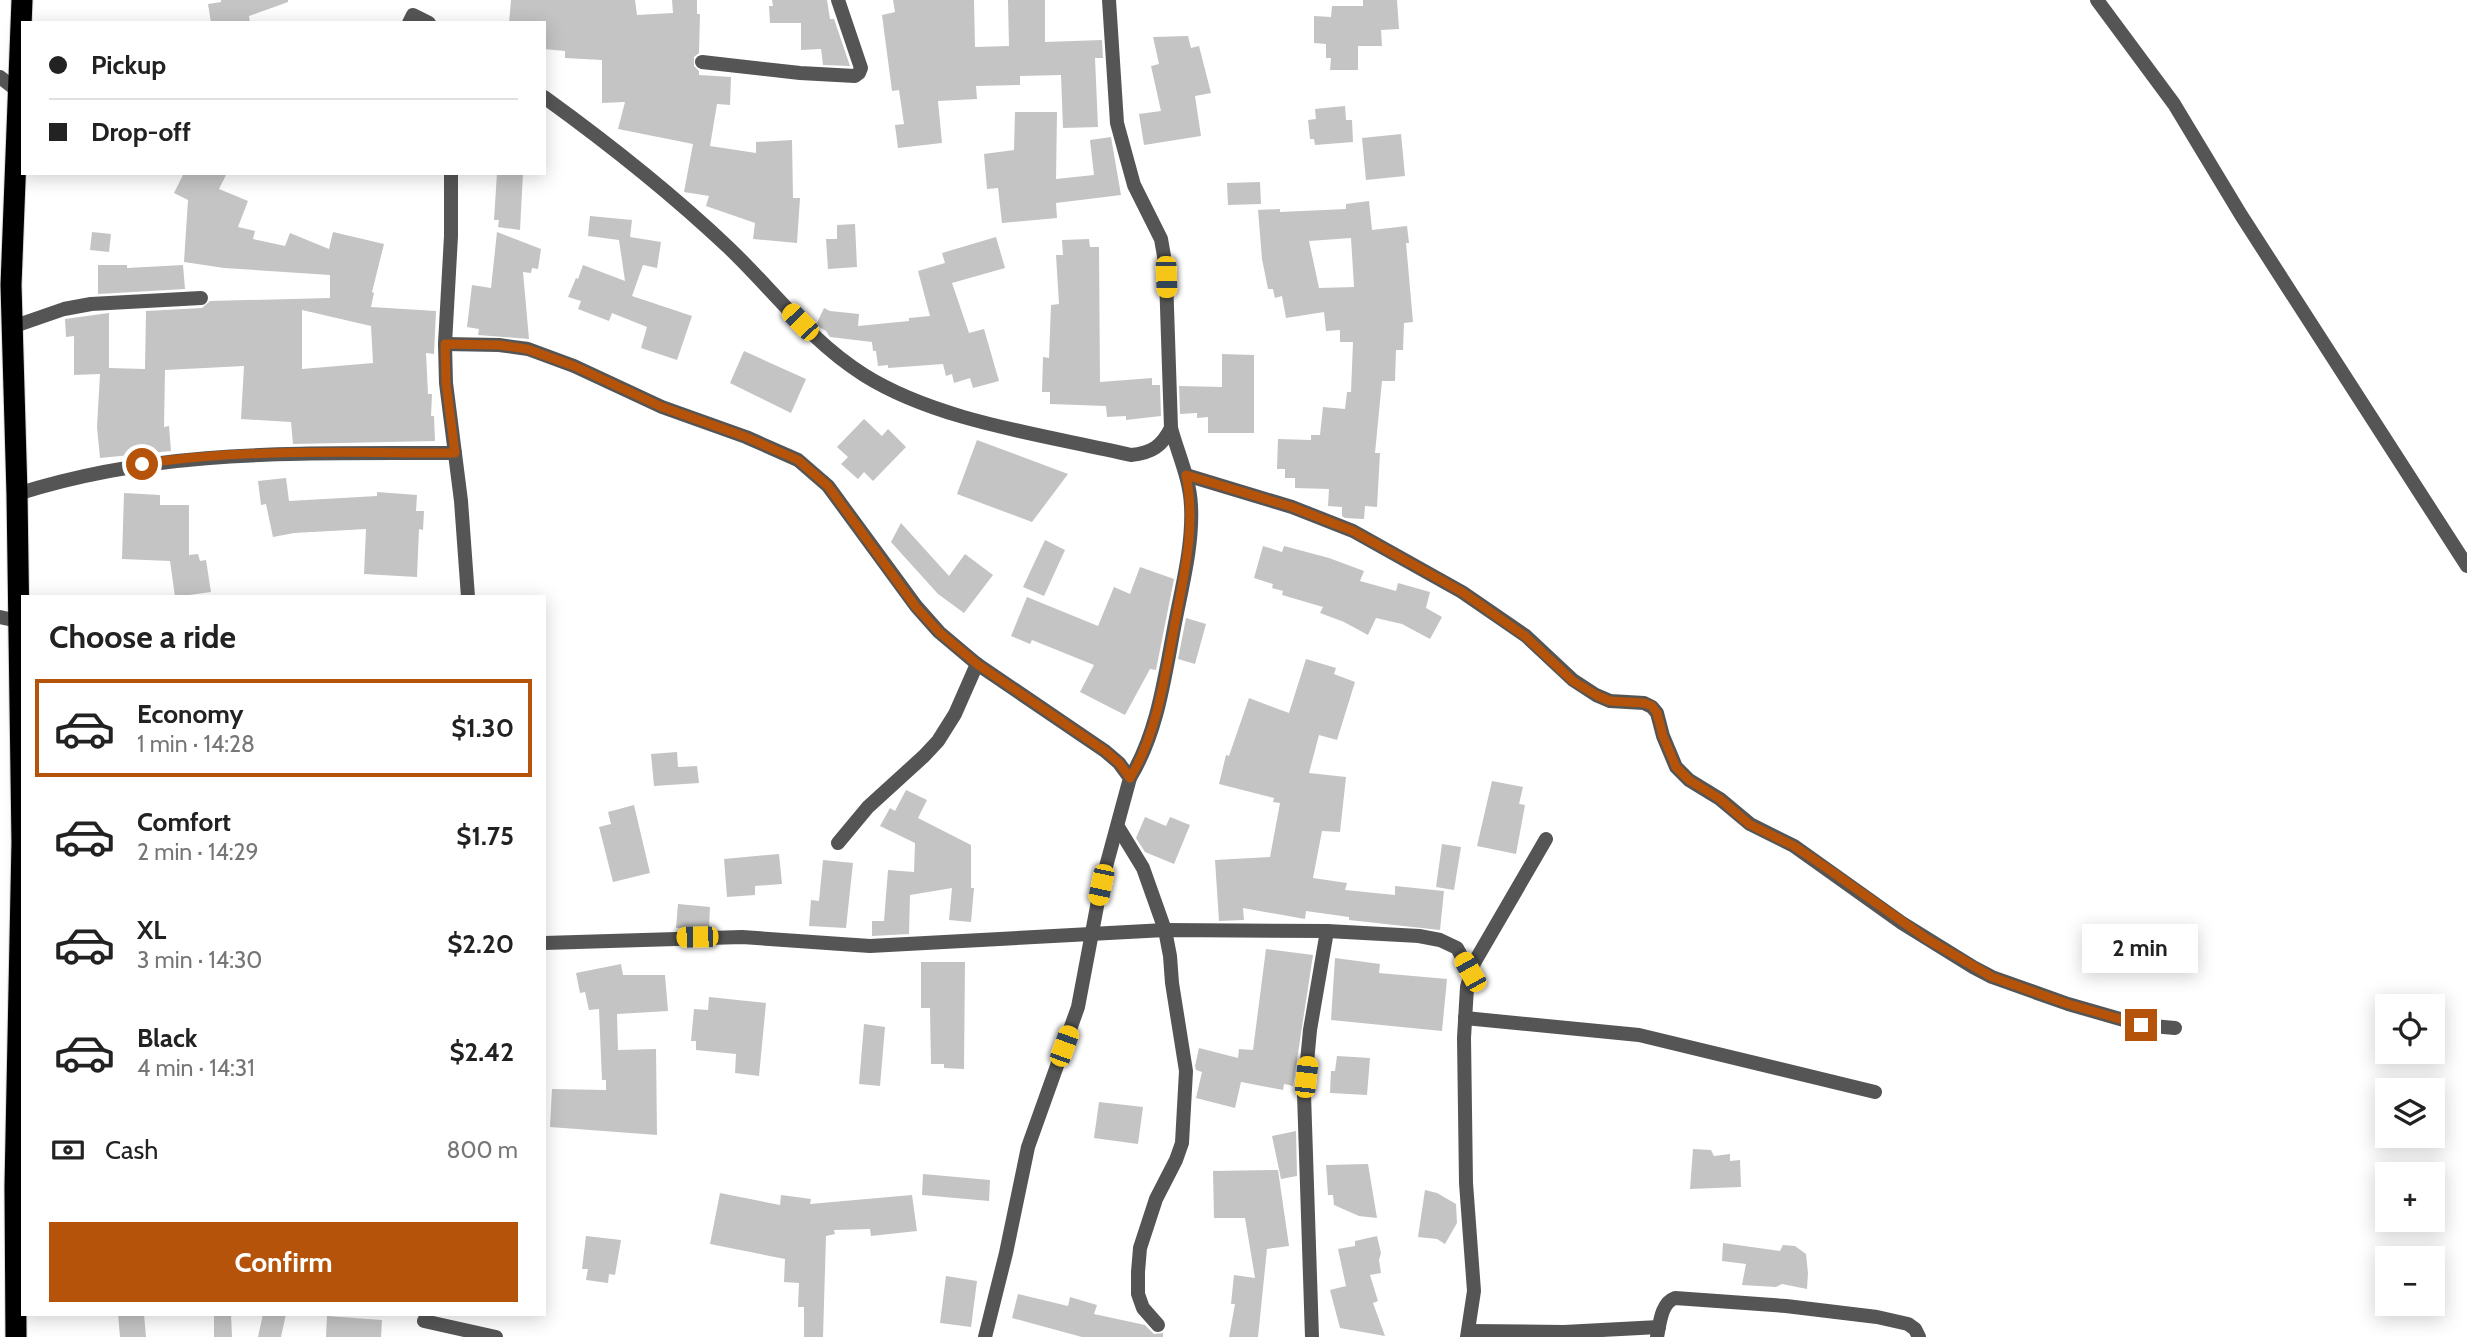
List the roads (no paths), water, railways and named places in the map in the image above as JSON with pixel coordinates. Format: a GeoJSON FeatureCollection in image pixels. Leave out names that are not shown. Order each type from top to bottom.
{"type":"FeatureCollection","features":[{"type":"Feature","properties":{"kind":"highway"},"geometry":{"type":"LineString","coordinates":[[22,0],[22,21]]}},
{"type":"Feature","properties":{"kind":"highway"},"geometry":{"type":"LineString","coordinates":[[21,95],[11,285],[17,494],[9,619],[21,719]]}},
{"type":"Feature","properties":{"kind":"highway"},"geometry":{"type":"LineString","coordinates":[[16,1337],[15,1186],[21,891]]}},
{"type":"Feature","properties":{"kind":"street"},"geometry":{"type":"LineString","coordinates":[[702,62],[800,74],[855,76],[861,68],[838,0]]}},
{"type":"Feature","properties":{"kind":"street"},"geometry":{"type":"LineString","coordinates":[[985,1337],[1006,1254],[1028,1147],[1078,1007],[1107,862],[1130,778],[1141,760],[1157,712],[1184,576],[1191,508],[1186,475],[1171,428],[1164,256],[1161,239],[1135,185],[1117,123],[1109,0]]}},
{"type":"Feature","properties":{"kind":"street"},"geometry":{"type":"LineString","coordinates":[[2097,0],[2174,104],[2241,215],[2467,566]]}},
{"type":"Feature","properties":{"kind":"street"},"geometry":{"type":"LineString","coordinates":[[0,77],[21,95]]}},
{"type":"Feature","properties":{"kind":"street"},"geometry":{"type":"LineString","coordinates":[[546,98],[611,146],[688,211],[730,249],[810,334],[865,376],[956,414],[1132,455],[1157,448],[1171,428]]}},
{"type":"Feature","properties":{"kind":"street"},"geometry":{"type":"LineString","coordinates":[[451,175],[446,383],[468,595]]}},
{"type":"Feature","properties":{"kind":"street"},"geometry":{"type":"LineString","coordinates":[[12,327],[64,309],[92,304],[201,298]]}},
{"type":"Feature","properties":{"kind":"street"},"geometry":{"type":"LineString","coordinates":[[445,344],[499,345],[539,353],[574,366],[662,407],[746,437],[798,460],[828,486],[916,607],[939,632],[977,664],[1082,733],[1119,763],[1130,778]]}},
{"type":"Feature","properties":{"kind":"street"},"geometry":{"type":"LineString","coordinates":[[17,494],[125,467],[217,456],[455,453]]}},
{"type":"Feature","properties":{"kind":"street"},"geometry":{"type":"LineString","coordinates":[[1186,475],[1292,507],[1353,531],[1462,592],[1525,636],[1573,681],[1596,695],[1610,701],[1652,706],[1676,767],[1689,780],[1720,799],[1749,824],[1794,846],[1902,923],[1973,967],[1992,977],[2068,1004],[2141,1025],[2175,1028]]}},
{"type":"Feature","properties":{"kind":"street"},"geometry":{"type":"LineString","coordinates":[[838,842],[852,823],[925,757],[938,741],[955,714],[977,664]]}},
{"type":"Feature","properties":{"kind":"street"},"geometry":{"type":"LineString","coordinates":[[1118,827],[1143,868],[1165,930],[1186,1071],[1181,1143],[1176,1160],[1156,1199],[1140,1248],[1138,1294],[1143,1308],[1158,1325]]}},
{"type":"Feature","properties":{"kind":"street"},"geometry":{"type":"LineString","coordinates":[[1546,839],[1470,972],[1465,1018],[1466,1183],[1474,1291],[1468,1334],[1658,1332],[1667,1302],[1675,1298],[1786,1306],[1877,1317],[1908,1324],[1915,1329],[1919,1337]]}},
{"type":"Feature","properties":{"kind":"street"},"geometry":{"type":"LineString","coordinates":[[546,943],[743,937],[870,946],[1165,930],[1327,931],[1419,936],[1440,940],[1457,948],[1470,972]]}},
{"type":"Feature","properties":{"kind":"street"},"geometry":{"type":"LineString","coordinates":[[1312,1337],[1304,1094],[1310,1030],[1327,931]]}},
{"type":"Feature","properties":{"kind":"street"},"geometry":{"type":"LineString","coordinates":[[1465,1018],[1639,1035],[1875,1093]]}},
{"type":"Feature","properties":{"kind":"street"},"geometry":{"type":"LineString","coordinates":[[424,1337],[424,1317],[496,1337]]}}]}
